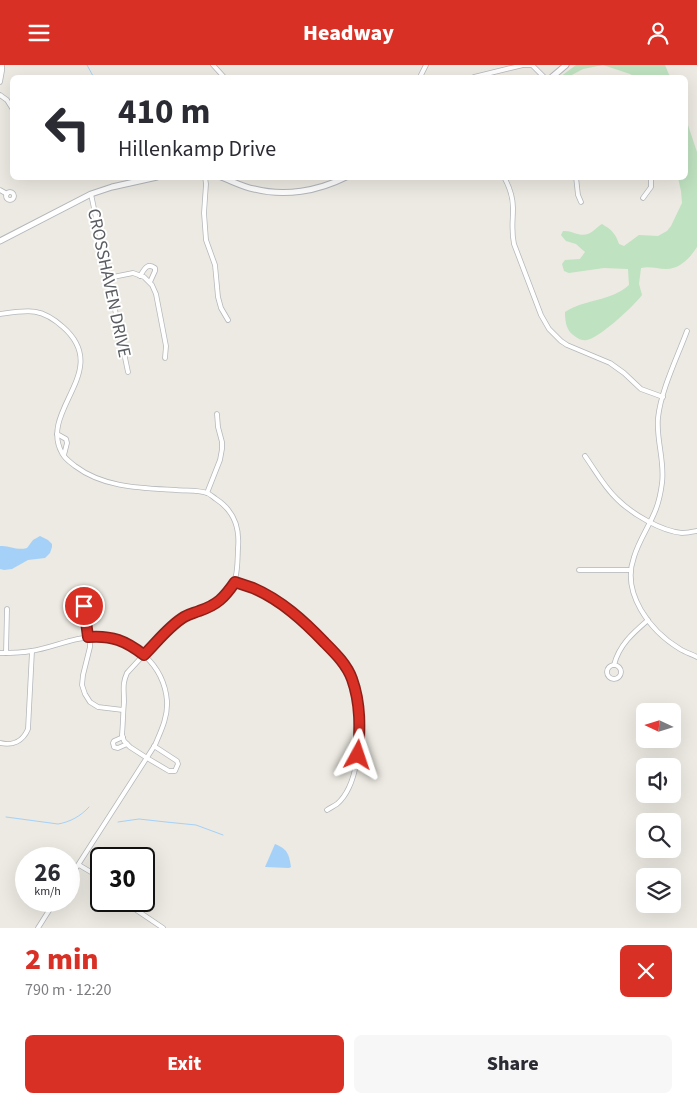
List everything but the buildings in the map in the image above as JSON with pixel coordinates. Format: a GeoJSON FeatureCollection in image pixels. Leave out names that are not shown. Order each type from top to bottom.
{"type":"FeatureCollection","features":[{"type":"Feature","properties":{"kind":"street"},"geometry":{"type":"LineString","coordinates":[[0,82],[2,65]]}},
{"type":"Feature","properties":{"kind":"street"},"geometry":{"type":"LineString","coordinates":[[213,65],[222,75]]}},
{"type":"Feature","properties":{"kind":"street"},"geometry":{"type":"LineString","coordinates":[[482,75],[523,65],[532,65],[542,75]]}},
{"type":"Feature","properties":{"kind":"street"},"geometry":{"type":"LineString","coordinates":[[554,75],[566,65]]}},
{"type":"Feature","properties":{"kind":"street"},"geometry":{"type":"LineString","coordinates":[[0,95],[10,105]]}},
{"type":"Feature","properties":{"kind":"street"},"geometry":{"type":"LineString","coordinates":[[0,241],[91,194],[144,180]]}},
{"type":"Feature","properties":{"kind":"street"},"geometry":{"type":"LineString","coordinates":[[205,180],[206,240],[215,265],[218,297],[228,321]]}},
{"type":"Feature","properties":{"kind":"street"},"geometry":{"type":"LineString","coordinates":[[229,180],[256,190],[286,193],[314,189],[338,180]]}},
{"type":"Feature","properties":{"kind":"street"},"geometry":{"type":"LineString","coordinates":[[505,180],[511,194],[513,207],[512,233],[514,244],[541,315],[549,329],[568,345],[610,363],[641,389],[663,397]]}},
{"type":"Feature","properties":{"kind":"street"},"geometry":{"type":"LineString","coordinates":[[576,180],[578,195],[581,201]]}},
{"type":"Feature","properties":{"kind":"street"},"geometry":{"type":"LineString","coordinates":[[643,198],[651,187],[651,180]]}},
{"type":"Feature","properties":{"kind":"street"},"geometry":{"type":"LineString","coordinates":[[0,190],[7,194]]}},
{"type":"Feature","properties":{"kind":"street","name":"CROSSHAVEN DRIVE"},"geometry":{"type":"LineString","coordinates":[[91,194],[128,372]]}},
{"type":"Feature","properties":{"kind":"street"},"geometry":{"type":"LineString","coordinates":[[140,276],[145,268],[151,265],[155,268],[155,271],[150,282]]}},
{"type":"Feature","properties":{"kind":"street"},"geometry":{"type":"LineString","coordinates":[[108,277],[133,273],[144,277],[150,282],[156,294],[166,346],[166,358]]}},
{"type":"Feature","properties":{"kind":"street"},"geometry":{"type":"LineString","coordinates":[[0,313],[40,312],[54,319],[66,329],[75,340],[81,353],[81,363],[77,379],[61,416],[57,434],[59,446],[67,460],[83,472],[114,484],[208,493],[224,504],[236,522],[239,541],[235,582],[223,599],[213,606],[185,616],[180,620],[144,655],[127,673],[124,679],[123,737],[127,744],[147,758],[169,771],[175,771],[178,761],[154,746]]}},
{"type":"Feature","properties":{"kind":"street"},"geometry":{"type":"LineString","coordinates":[[687,331],[663,397],[658,419],[662,458],[662,483],[656,509],[630,570],[634,597],[648,620],[679,649],[697,657]]}},
{"type":"Feature","properties":{"kind":"street"},"geometry":{"type":"LineString","coordinates":[[208,493],[222,449],[217,414]]}},
{"type":"Feature","properties":{"kind":"street"},"geometry":{"type":"LineString","coordinates":[[57,434],[66,439],[64,455]]}},
{"type":"Feature","properties":{"kind":"street"},"geometry":{"type":"LineString","coordinates":[[585,456],[617,499],[630,510],[649,522],[669,530],[683,533],[697,531]]}},
{"type":"Feature","properties":{"kind":"street"},"geometry":{"type":"LineString","coordinates":[[580,569],[630,570]]}},
{"type":"Feature","properties":{"kind":"street"},"geometry":{"type":"LineString","coordinates":[[235,582],[254,588],[286,607],[340,658],[352,678],[360,711],[357,761],[347,790],[338,804],[327,810]]}},
{"type":"Feature","properties":{"kind":"street"},"geometry":{"type":"LineString","coordinates":[[82,591],[90,647],[83,675],[82,685],[85,694],[90,702],[98,707],[123,710]]}},
{"type":"Feature","properties":{"kind":"street"},"geometry":{"type":"LineString","coordinates":[[6,653],[7,609]]}},
{"type":"Feature","properties":{"kind":"street"},"geometry":{"type":"LineString","coordinates":[[614,665],[622,645],[648,620]]}},
{"type":"Feature","properties":{"kind":"street"},"geometry":{"type":"LineString","coordinates":[[0,653],[32,651],[89,637],[119,639],[144,655],[158,670],[162,680],[167,700],[165,720],[154,746],[80,862]]}},
{"type":"Feature","properties":{"kind":"street"},"geometry":{"type":"LineString","coordinates":[[0,743],[20,741],[28,729],[32,651]]}},
{"type":"Feature","properties":{"kind":"street"},"geometry":{"type":"LineString","coordinates":[[123,737],[114,741],[114,747],[118,748],[127,744]]}},
{"type":"Feature","properties":{"kind":"street"},"geometry":{"type":"LineString","coordinates":[[38,928],[48,912]]}},
{"type":"Feature","properties":{"kind":"street"},"geometry":{"type":"LineString","coordinates":[[140,912],[164,928]]}},
{"type":"Feature","properties":{"kind":"green space"},"geometry":{"type":"Polygon","coordinates":[[[576,65],[603,65],[583,69],[572,75],[563,75],[576,65]]]}},
{"type":"Feature","properties":{"kind":"green space"},"geometry":{"type":"Polygon","coordinates":[[[603,65],[665,65],[669,75],[632,75],[603,65]]]}},
{"type":"Feature","properties":{"kind":"green space"},"geometry":{"type":"Polygon","coordinates":[[[688,125],[697,152],[697,247],[688,259],[671,269],[641,268],[639,284],[642,295],[624,314],[600,334],[583,340],[572,334],[568,330],[565,312],[622,290],[629,285],[628,269],[604,268],[569,273],[564,271],[562,264],[565,260],[580,259],[585,252],[576,244],[566,241],[561,235],[563,231],[582,235],[588,234],[602,224],[613,232],[619,244],[624,246],[639,235],[658,236],[667,231],[671,226],[682,203],[678,180],[688,180],[688,125]]]}},
{"type":"Feature","properties":{"kind":"water"},"geometry":{"type":"Polygon","coordinates":[[[40,536],[52,544],[50,553],[45,558],[28,560],[12,569],[0,569],[0,546],[20,549],[27,548],[33,540],[40,536]]]}},
{"type":"Feature","properties":{"kind":"water"},"geometry":{"type":"Polygon","coordinates":[[[275,844],[283,848],[287,853],[291,867],[265,867],[275,844]]]}},
{"type":"Feature","properties":{"kind":"waterway"},"geometry":{"type":"LineString","coordinates":[[87,65],[92,75]]}},
{"type":"Feature","properties":{"kind":"waterway"},"geometry":{"type":"LineString","coordinates":[[6,817],[58,824],[75,818],[89,807]]}},
{"type":"Feature","properties":{"kind":"waterway"},"geometry":{"type":"LineString","coordinates":[[118,822],[139,819],[196,825],[223,835]]}},
{"type":"Feature","properties":{"kind":"route"},"geometry":{"type":"LineString","coordinates":[[84,606],[88,637],[119,639],[144,655],[169,629],[185,616],[213,606],[223,599],[235,582],[254,588],[286,607],[303,621],[345,665],[352,678],[360,711],[358,755]]}}]}
